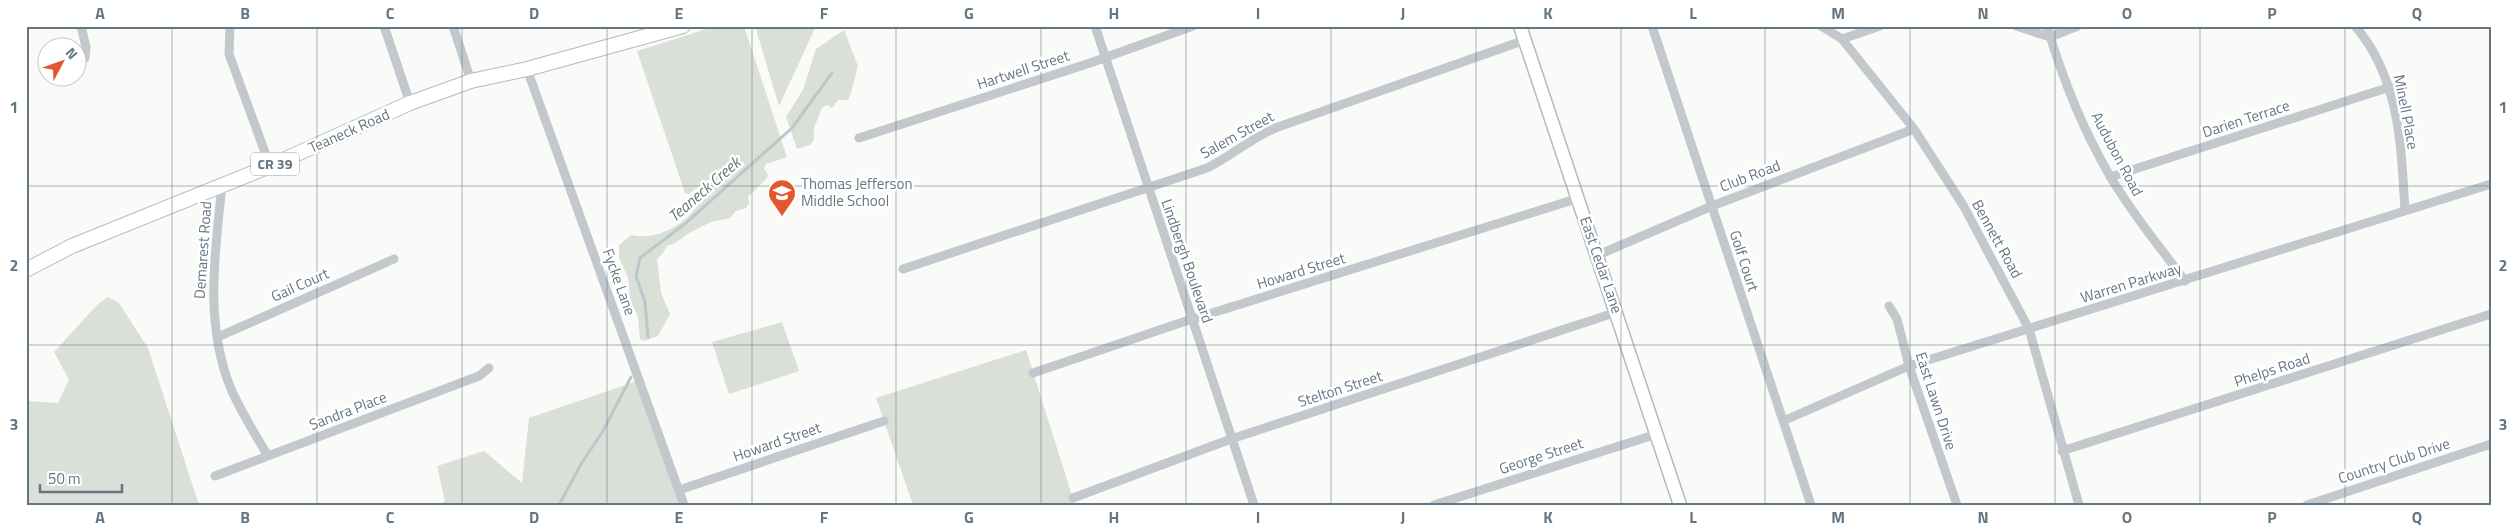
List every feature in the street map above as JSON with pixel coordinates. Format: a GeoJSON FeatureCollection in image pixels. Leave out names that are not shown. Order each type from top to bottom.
{"type":"FeatureCollection","features":[{"type":"Feature","properties":{"kind":"main road","name":"Teaneck Road"},"geometry":{"type":"LineString","coordinates":[[26,270],[72,246],[270,166],[410,104],[471,81],[527,70],[661,29],[683,26]]}},
{"type":"Feature","properties":{"kind":"street"},"geometry":{"type":"LineString","coordinates":[[230,26],[229,54],[270,166]]}},
{"type":"Feature","properties":{"kind":"street"},"geometry":{"type":"LineString","coordinates":[[384,26],[410,104]]}},
{"type":"Feature","properties":{"kind":"street"},"geometry":{"type":"LineString","coordinates":[[453,26],[471,81]]}},
{"type":"Feature","properties":{"kind":"street","name":"Lindbergh Boulevard"},"geometry":{"type":"LineString","coordinates":[[1094,26],[1254,505]]}},
{"type":"Feature","properties":{"kind":"street","name":"Hartwell Street"},"geometry":{"type":"LineString","coordinates":[[859,138],[1105,58],[1193,26]]}},
{"type":"Feature","properties":{"kind":"street","name":"East Cedar Lane"},"geometry":{"type":"LineString","coordinates":[[1520,26],[1680,505]]}},
{"type":"Feature","properties":{"kind":"street","name":"Golf Court"},"geometry":{"type":"LineString","coordinates":[[1652,26],[1811,505]]}},
{"type":"Feature","properties":{"kind":"street","name":"Bennett Road"},"geometry":{"type":"LineString","coordinates":[[1821,26],[1842,39],[1914,129],[1963,205],[2029,329],[2062,451],[2079,505]]}},
{"type":"Feature","properties":{"kind":"street"},"geometry":{"type":"LineString","coordinates":[[1842,39],[1880,26]]}},
{"type":"Feature","properties":{"kind":"street"},"geometry":{"type":"LineString","coordinates":[[2016,26],[2050,37],[2078,26]]}},
{"type":"Feature","properties":{"kind":"street","name":"Audubon Road"},"geometry":{"type":"LineString","coordinates":[[2046,26],[2057,61],[2110,177],[2130,207],[2186,281]]}},
{"type":"Feature","properties":{"kind":"street","name":"Minell Place"},"geometry":{"type":"LineString","coordinates":[[2355,26],[2380,61],[2390,87],[2401,155],[2405,211]]}},
{"type":"Feature","properties":{"kind":"street","name":"Salem Street"},"geometry":{"type":"LineString","coordinates":[[903,269],[1207,168],[1224,160],[1263,133],[1278,126],[1525,40]]}},
{"type":"Feature","properties":{"kind":"street","name":"Fycke Lane"},"geometry":{"type":"LineString","coordinates":[[527,70],[684,505]]}},
{"type":"Feature","properties":{"kind":"street","name":"Darien Terrace"},"geometry":{"type":"LineString","coordinates":[[2110,177],[2390,87]]}},
{"type":"Feature","properties":{"kind":"street","name":"Club Road"},"geometry":{"type":"LineString","coordinates":[[1598,255],[1712,206],[1914,129]]}},
{"type":"Feature","properties":{"kind":"street","name":"Warren Parkway"},"geometry":{"type":"LineString","coordinates":[[1783,421],[1909,366],[2186,281],[2491,184]]}},
{"type":"Feature","properties":{"kind":"street","name":"Demarest Road"},"geometry":{"type":"LineString","coordinates":[[222,185],[212,286],[213,308],[222,361],[231,388],[268,456]]}},
{"type":"Feature","properties":{"kind":"street","name":"Howard Street"},"geometry":{"type":"LineString","coordinates":[[1033,373],[1192,319],[1579,198]]}},
{"type":"Feature","properties":{"kind":"street","name":"Gail Court"},"geometry":{"type":"LineString","coordinates":[[218,337],[394,259]]}},
{"type":"Feature","properties":{"kind":"street","name":"East Lawn Drive"},"geometry":{"type":"LineString","coordinates":[[1889,306],[1897,319],[1909,366],[1957,505]]}},
{"type":"Feature","properties":{"kind":"street","name":"Stelton Street"},"geometry":{"type":"LineString","coordinates":[[1073,498],[1231,439],[1617,312]]}},
{"type":"Feature","properties":{"kind":"street","name":"Phelps Road"},"geometry":{"type":"LineString","coordinates":[[2062,451],[2491,314]]}},
{"type":"Feature","properties":{"kind":"street","name":"Sandra Place"},"geometry":{"type":"LineString","coordinates":[[216,476],[479,376],[489,368]]}},
{"type":"Feature","properties":{"kind":"street","name":"Howard Street"},"geometry":{"type":"LineString","coordinates":[[679,490],[884,421]]}},
{"type":"Feature","properties":{"kind":"street","name":"George Street"},"geometry":{"type":"LineString","coordinates":[[1434,505],[1657,434]]}},
{"type":"Feature","properties":{"kind":"street","name":"Country Club Drive"},"geometry":{"type":"LineString","coordinates":[[2307,505],[2491,444]]}},
{"type":"Feature","properties":{"kind":"shaded area"},"geometry":{"type":"Polygon","coordinates":[[[716,26],[744,26],[787,157],[766,164],[764,168],[768,175],[767,178],[748,197],[749,203],[746,208],[736,211],[730,218],[711,222],[667,246],[657,259],[661,293],[670,314],[658,336],[644,341],[640,339],[638,317],[630,299],[628,278],[619,257],[619,245],[631,235],[650,236],[659,234],[677,225],[692,213],[698,205],[699,186],[689,194],[685,193],[637,51],[716,26]]]}},
{"type":"Feature","properties":{"kind":"shaded area"},"geometry":{"type":"Polygon","coordinates":[[[755,26],[816,26],[779,106],[755,26]]]}},
{"type":"Feature","properties":{"kind":"shaded area"},"geometry":{"type":"Polygon","coordinates":[[[844,30],[858,66],[848,100],[838,100],[832,108],[827,105],[822,108],[814,128],[814,140],[810,145],[797,149],[786,117],[803,90],[816,49],[844,30]]]}},
{"type":"Feature","properties":{"kind":"shaded area"},"geometry":{"type":"Polygon","coordinates":[[[108,297],[119,303],[148,348],[199,505],[26,505],[26,401],[58,403],[69,380],[54,352],[98,304],[108,297]]]}},
{"type":"Feature","properties":{"kind":"shaded area"},"geometry":{"type":"Polygon","coordinates":[[[782,322],[799,371],[729,394],[712,342],[782,322]]]}},
{"type":"Feature","properties":{"kind":"shaded area"},"geometry":{"type":"Polygon","coordinates":[[[1026,350],[1075,505],[913,505],[876,398],[1026,350]]]}},
{"type":"Feature","properties":{"kind":"shaded area"},"geometry":{"type":"Polygon","coordinates":[[[640,380],[684,505],[439,505],[445,501],[437,466],[484,451],[522,483],[529,418],[640,380]]]}},
{"type":"Feature","properties":{"kind":"waterway","name":"Teaneck Creek"},"geometry":{"type":"LineString","coordinates":[[648,337],[645,302],[636,276],[640,258],[686,223],[792,128],[832,73]]}},
{"type":"Feature","properties":{"kind":"waterway","name":"Teaneck Creek"},"geometry":{"type":"LineString","coordinates":[[559,505],[581,464],[603,431],[631,377]]}},
{"type":"Feature","properties":{"kind":"place","name":"Thomas Jefferson Middle School"},"geometry":{"type":"Point","coordinates":[782,217]}}]}
